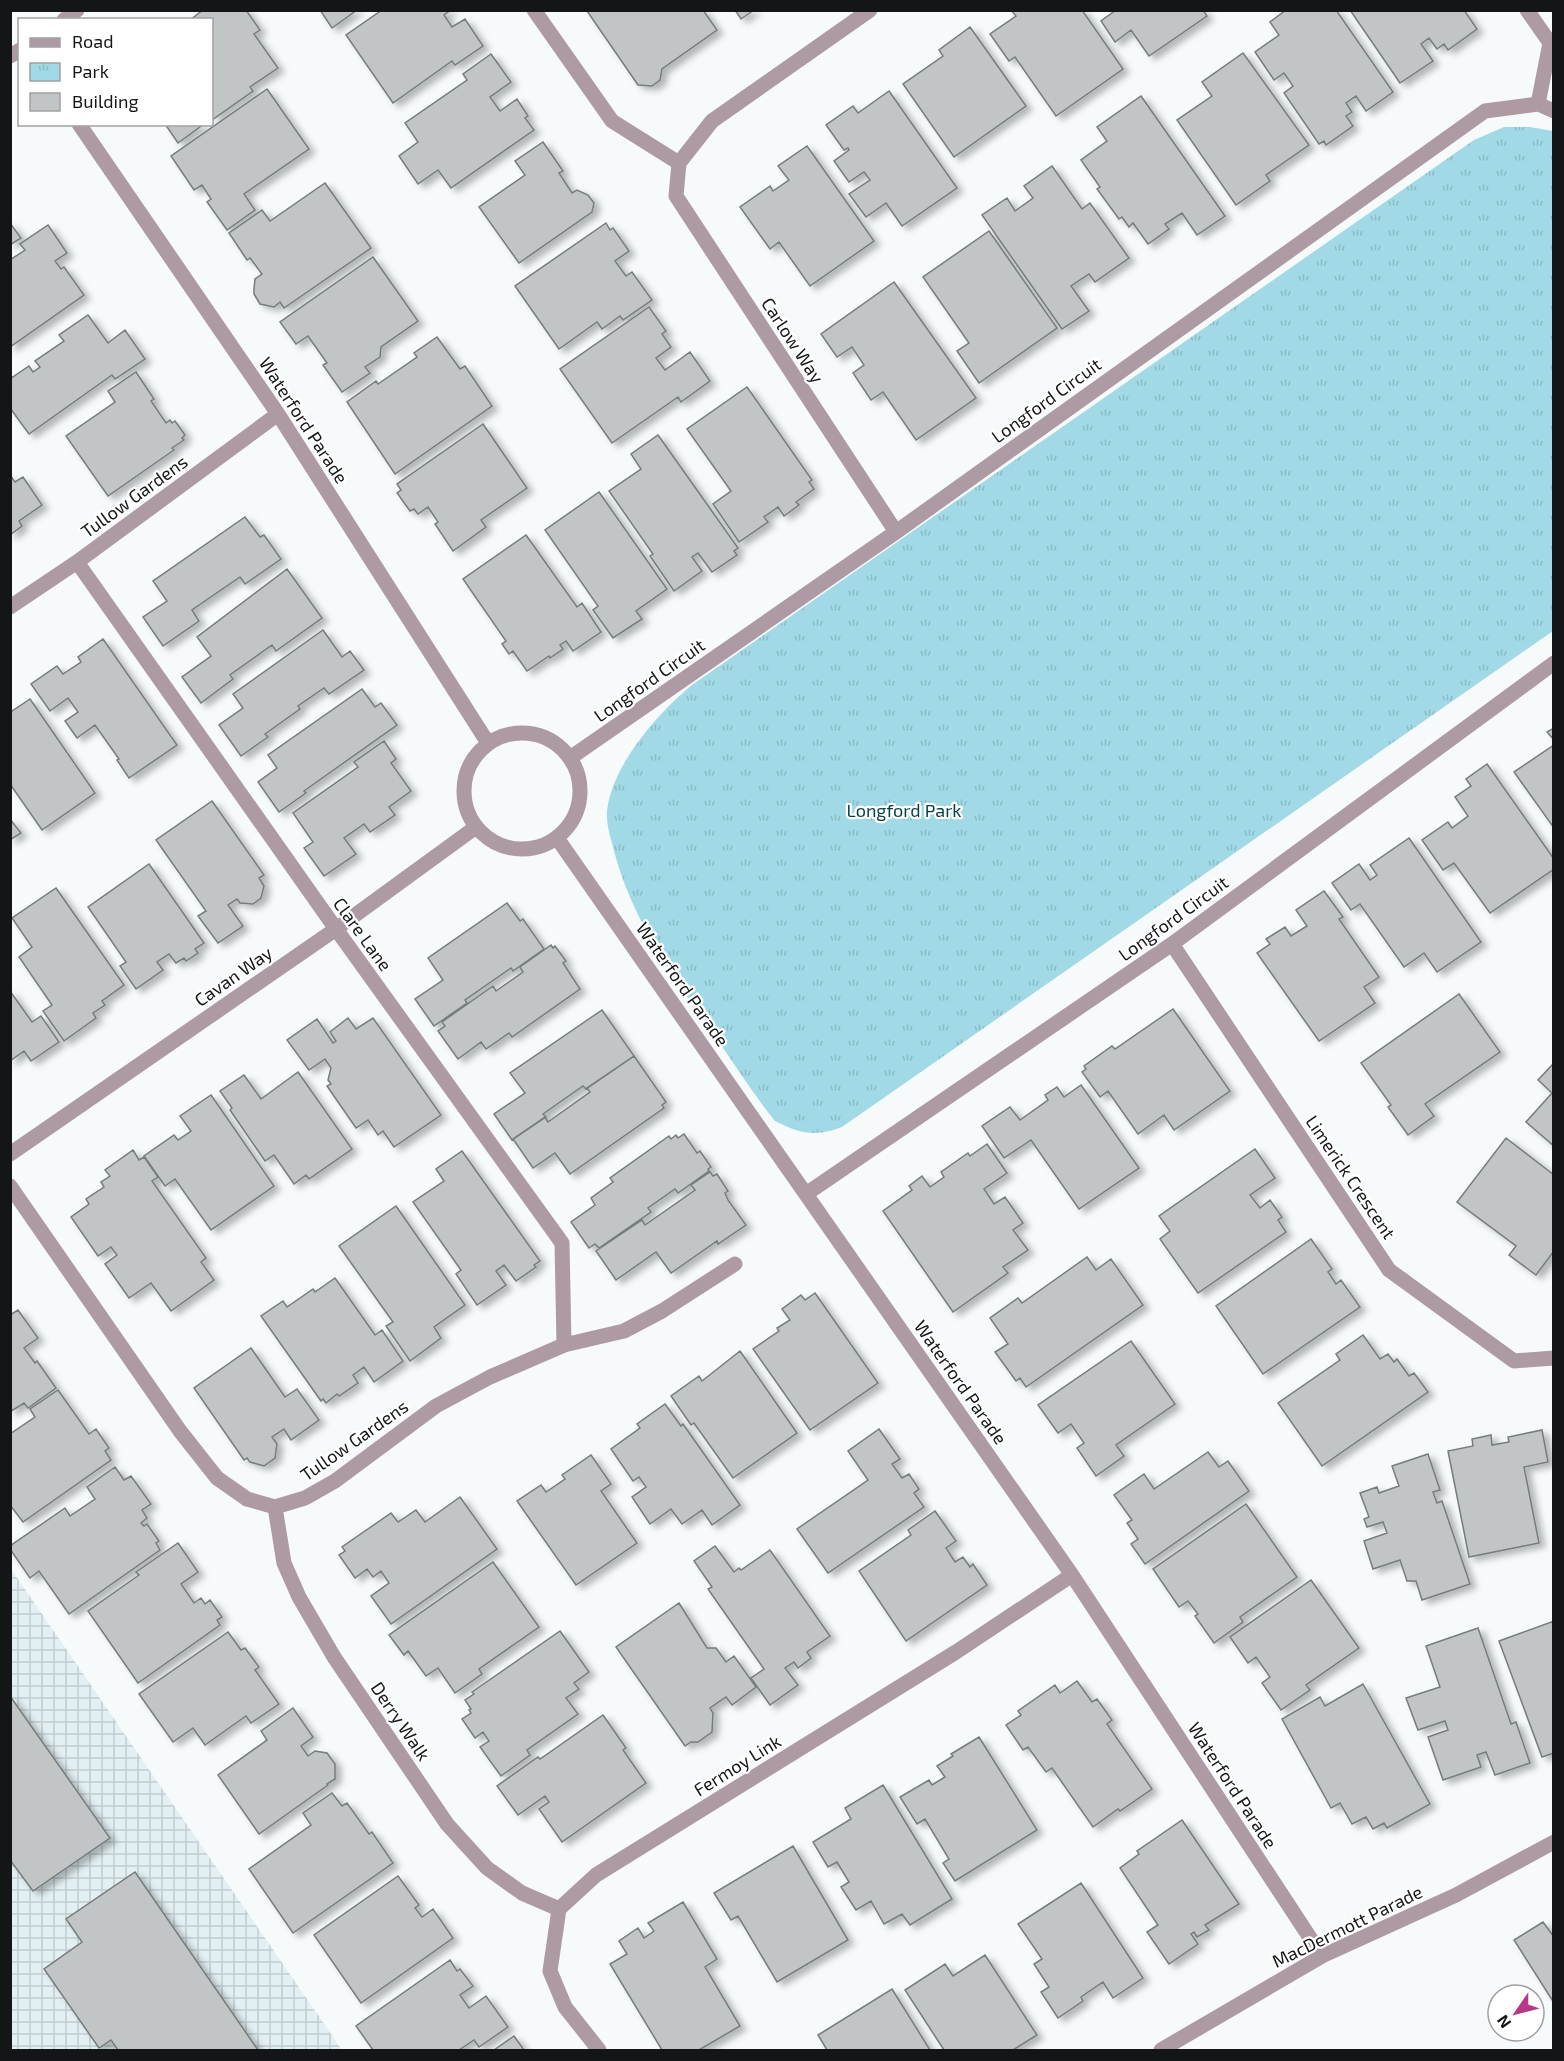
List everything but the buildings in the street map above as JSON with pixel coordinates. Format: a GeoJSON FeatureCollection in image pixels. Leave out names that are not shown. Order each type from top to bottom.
{"type":"FeatureCollection","features":[{"type":"Feature","properties":{"kind":"street"},"geometry":{"type":"LineString","coordinates":[[534,10],[612,121],[679,163],[712,121],[870,10]]}},
{"type":"Feature","properties":{"kind":"street"},"geometry":{"type":"LineString","coordinates":[[1527,10],[1550,43],[1538,104],[1554,111]]}},
{"type":"Feature","properties":{"kind":"street","name":"Longford Circuit"},"geometry":{"type":"LineString","coordinates":[[570,758],[896,532],[1485,111],[1538,104]]}},
{"type":"Feature","properties":{"kind":"street","name":"Waterford Parade"},"geometry":{"type":"LineString","coordinates":[[80,126],[279,414],[488,743]]}},
{"type":"Feature","properties":{"kind":"street","name":"Carlow Way"},"geometry":{"type":"LineString","coordinates":[[679,163],[676,196],[896,532]]}},
{"type":"Feature","properties":{"kind":"street","name":"Tullow Gardens"},"geometry":{"type":"LineString","coordinates":[[10,608],[77,562],[279,414]]}},
{"type":"Feature","properties":{"kind":"street","name":"Clare Lane"},"geometry":{"type":"LineString","coordinates":[[77,562],[336,929],[562,1243],[564,1345]]}},
{"type":"Feature","properties":{"kind":"street","name":"Longford Circuit"},"geometry":{"type":"LineString","coordinates":[[806,1194],[1172,944],[1554,663]]}},
{"type":"Feature","properties":{"kind":"street"},"geometry":{"type":"LineString","coordinates":[[526,733],[546,738],[570,758],[578,777],[580,797],[575,817],[557,838],[539,847],[519,850],[500,845],[476,827],[466,809],[464,789],[468,769],[478,752],[488,743],[506,735],[526,733]]}},
{"type":"Feature","properties":{"kind":"street","name":"Cavan Way"},"geometry":{"type":"LineString","coordinates":[[10,1154],[336,929],[476,827]]}},
{"type":"Feature","properties":{"kind":"street","name":"Waterford Parade"},"geometry":{"type":"LineString","coordinates":[[557,838],[1072,1575],[1322,1956]]}},
{"type":"Feature","properties":{"kind":"street","name":"Limerick Crescent"},"geometry":{"type":"LineString","coordinates":[[1172,944],[1389,1270],[1514,1361],[1554,1358]]}},
{"type":"Feature","properties":{"kind":"street"},"geometry":{"type":"LineString","coordinates":[[10,1186],[180,1431],[217,1478],[247,1499],[275,1507]]}},
{"type":"Feature","properties":{"kind":"street","name":"Tullow Gardens"},"geometry":{"type":"LineString","coordinates":[[275,1507],[305,1498],[335,1481],[436,1406],[490,1377],[564,1345],[624,1331],[662,1311],[735,1264]]}},
{"type":"Feature","properties":{"kind":"street","name":"Derry Walk"},"geometry":{"type":"LineString","coordinates":[[275,1507],[284,1563],[299,1597],[334,1657],[447,1824],[487,1868],[522,1893],[559,1909]]}},
{"type":"Feature","properties":{"kind":"street","name":"Fermoy Link"},"geometry":{"type":"LineString","coordinates":[[559,1909],[596,1875],[956,1652],[1072,1575]]}},
{"type":"Feature","properties":{"kind":"street","name":"MacDermott Parade"},"geometry":{"type":"LineString","coordinates":[[1161,2050],[1322,1956],[1456,1895],[1554,1842]]}},
{"type":"Feature","properties":{"kind":"street"},"geometry":{"type":"LineString","coordinates":[[559,1909],[550,1971],[565,2007],[599,2050]]}},
{"type":"Feature","properties":{"kind":"shaded area"},"geometry":{"type":"Polygon","coordinates":[[[11,1569],[342,2050],[11,2050],[11,1569]]]}},
{"type":"Feature","properties":{"kind":"green space","name":"Longford Park"},"geometry":{"type":"Polygon","coordinates":[[[1504,127],[1530,127],[1553,131],[1553,631],[842,1127],[808,1133],[775,1121],[669,970],[643,925],[622,877],[609,831],[607,811],[618,776],[639,741],[665,710],[692,685],[1474,140],[1504,127]]]}}]}
